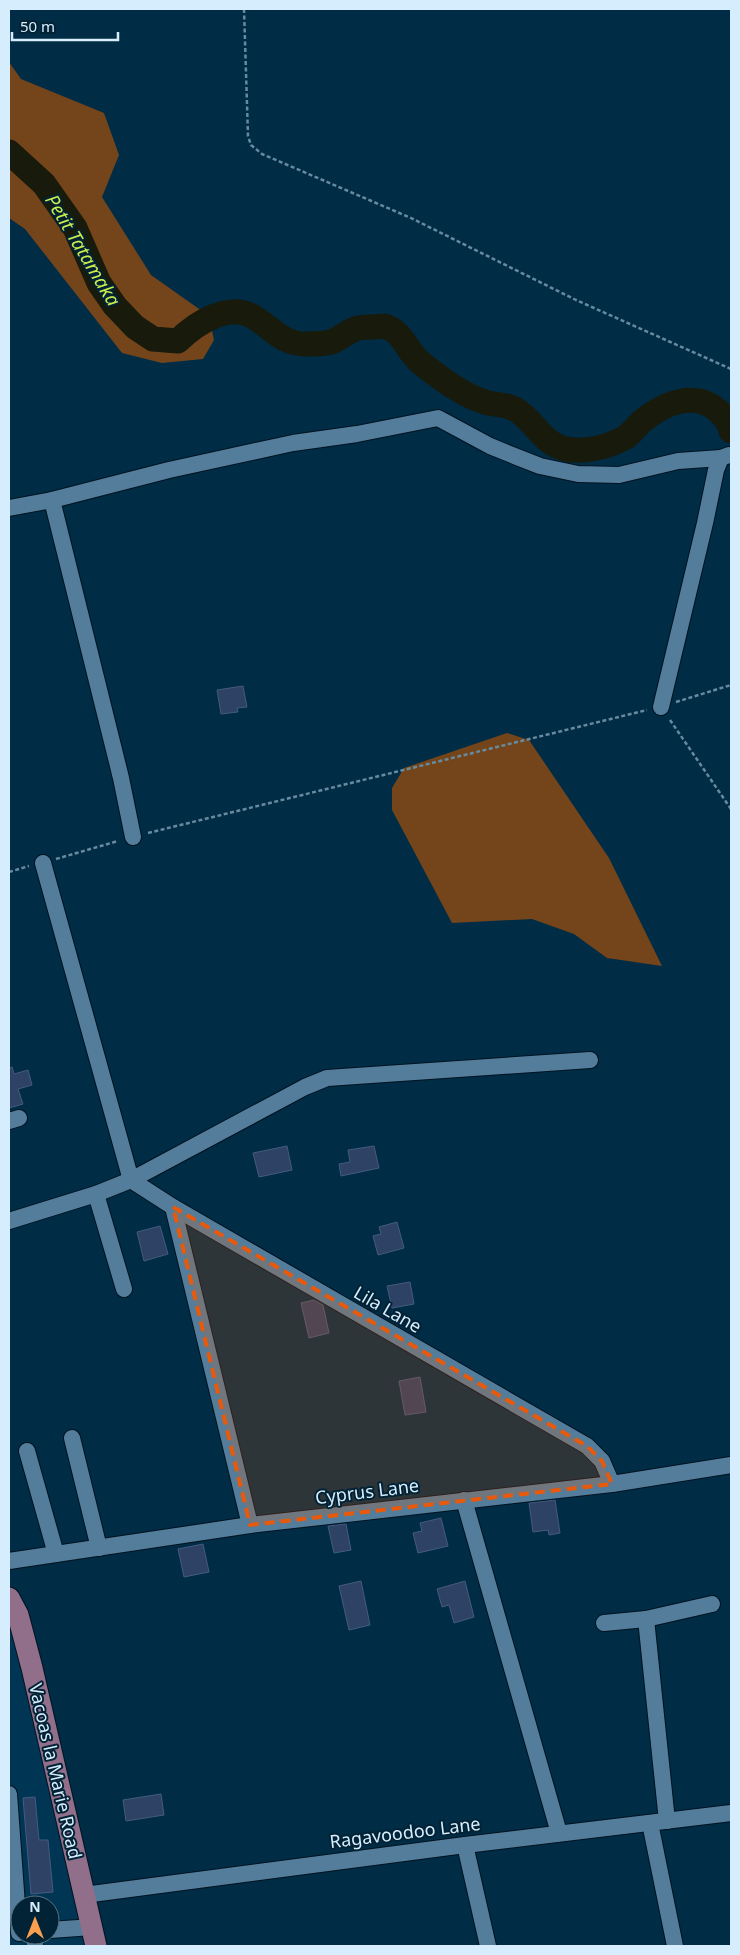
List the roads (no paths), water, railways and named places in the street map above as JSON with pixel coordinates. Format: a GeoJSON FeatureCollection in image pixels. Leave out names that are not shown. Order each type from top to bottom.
{"type":"FeatureCollection","features":[{"type":"Feature","properties":{"kind":"main road","name":"Vacoas la Marie Road"},"geometry":{"type":"LineString","coordinates":[[9,1598],[18,1615],[32,1668],[94,1936]]}},
{"type":"Feature","properties":{"kind":"street"},"geometry":{"type":"LineString","coordinates":[[9,508],[52,500],[169,470],[293,443],[357,434],[438,418],[490,446],[540,466],[578,474],[619,475],[678,461],[726,456]]}},
{"type":"Feature","properties":{"kind":"street"},"geometry":{"type":"LineString","coordinates":[[661,707],[716,470],[726,456]]}},
{"type":"Feature","properties":{"kind":"street"},"geometry":{"type":"LineString","coordinates":[[52,500],[121,778],[133,837]]}},
{"type":"Feature","properties":{"kind":"street"},"geometry":{"type":"LineString","coordinates":[[42,863],[131,1180]]}},
{"type":"Feature","properties":{"kind":"street"},"geometry":{"type":"LineString","coordinates":[[9,1221],[96,1194],[131,1180],[305,1087],[328,1078],[590,1060]]}},
{"type":"Feature","properties":{"kind":"street","name":"Lila Lane"},"geometry":{"type":"LineString","coordinates":[[131,1180],[173,1207],[587,1446],[602,1460],[612,1484]]}},
{"type":"Feature","properties":{"kind":"street"},"geometry":{"type":"LineString","coordinates":[[96,1194],[124,1289]]}},
{"type":"Feature","properties":{"kind":"street"},"geometry":{"type":"LineString","coordinates":[[173,1207],[250,1525]]}},
{"type":"Feature","properties":{"kind":"street"},"geometry":{"type":"LineString","coordinates":[[72,1438],[99,1548]]}},
{"type":"Feature","properties":{"kind":"street"},"geometry":{"type":"LineString","coordinates":[[27,1451],[56,1554]]}},
{"type":"Feature","properties":{"kind":"street","name":"Cyprus Lane"},"geometry":{"type":"LineString","coordinates":[[9,1561],[250,1525],[612,1484],[731,1465]]}},
{"type":"Feature","properties":{"kind":"street"},"geometry":{"type":"LineString","coordinates":[[464,1500],[559,1833]]}},
{"type":"Feature","properties":{"kind":"street"},"geometry":{"type":"LineString","coordinates":[[604,1624],[646,1618],[712,1604]]}},
{"type":"Feature","properties":{"kind":"street"},"geometry":{"type":"LineString","coordinates":[[646,1618],[667,1821]]}},
{"type":"Feature","properties":{"kind":"street"},"geometry":{"type":"LineString","coordinates":[[9,1794],[17,1895]]}},
{"type":"Feature","properties":{"kind":"street","name":"Ragavoodoo Lane"},"geometry":{"type":"LineString","coordinates":[[84,1895],[465,1844],[731,1813]]}},
{"type":"Feature","properties":{"kind":"street"},"geometry":{"type":"LineString","coordinates":[[650,1822],[674,1946]]}},
{"type":"Feature","properties":{"kind":"street"},"geometry":{"type":"LineString","coordinates":[[465,1844],[488,1946]]}},
{"type":"Feature","properties":{"kind":"street"},"geometry":{"type":"LineString","coordinates":[[60,1931],[94,1936]]}},
{"type":"Feature","properties":{"kind":"waterway","name":"Petit Tatamaka"},"geometry":{"type":"LineString","coordinates":[[9,152],[44,184],[75,228],[99,283],[115,306],[135,327],[153,339],[178,341],[203,322],[223,313],[233,312],[252,316],[283,338],[297,343],[328,343],[358,328],[384,326],[396,332],[416,359],[444,380],[476,399],[515,409],[525,416],[545,438],[558,447],[588,450],[608,445],[626,437],[642,421],[662,408],[680,401],[690,400],[708,404],[717,410],[726,419],[731,431]]}}]}
